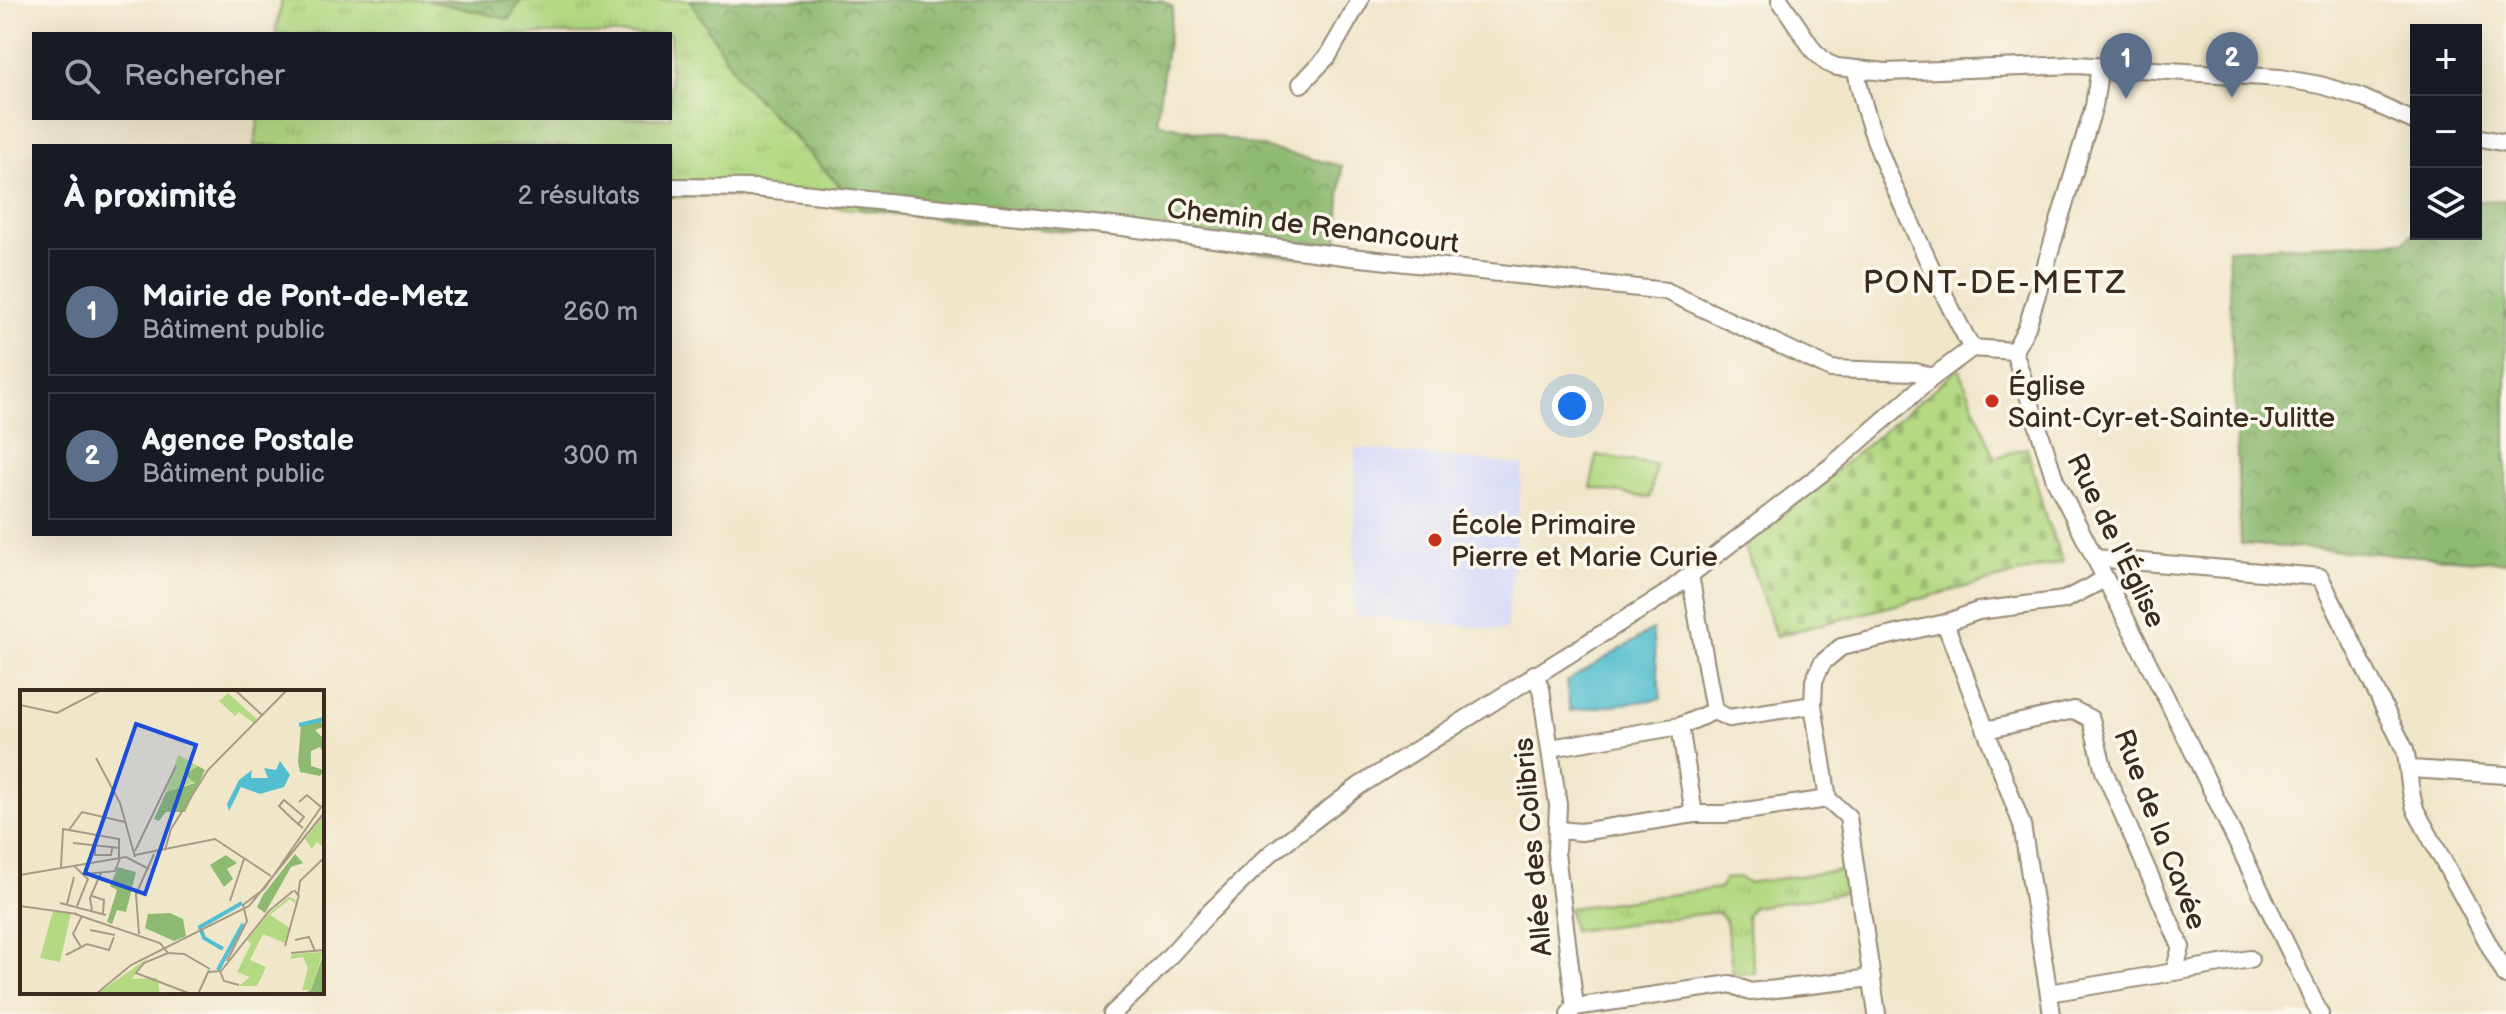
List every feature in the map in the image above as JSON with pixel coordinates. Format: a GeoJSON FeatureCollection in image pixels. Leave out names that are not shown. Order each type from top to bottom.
{"type":"FeatureCollection","features":[{"type":"Feature","properties":{"kind":"street"},"geometry":{"type":"LineString","coordinates":[[1301,84],[1328,56],[1360,0]]}},
{"type":"Feature","properties":{"kind":"street"},"geometry":{"type":"LineString","coordinates":[[1780,0],[1814,51],[1827,63],[1856,70],[2100,66],[2293,80],[2360,97],[2410,119]]}},
{"type":"Feature","properties":{"kind":"street"},"geometry":{"type":"LineString","coordinates":[[1112,1014],[1271,853],[1359,786],[1664,595],[1830,467],[1933,377],[1972,348],[2014,351],[2027,327],[2069,190],[2094,106],[2100,66]]}},
{"type":"Feature","properties":{"kind":"street"},"geometry":{"type":"LineString","coordinates":[[1856,70],[1866,119],[1950,309],[1972,348]]}},
{"type":"Feature","properties":{"kind":"street"},"geometry":{"type":"LineString","coordinates":[[2482,138],[2506,143]]}},
{"type":"Feature","properties":{"kind":"street","name":"Chemin de Renancourt"},"geometry":{"type":"LineString","coordinates":[[672,187],[755,188],[1122,227],[1351,257],[1666,291],[1831,369],[1915,372],[1933,377]]}},
{"type":"Feature","properties":{"kind":"street","name":"Rue de l'Église"},"geometry":{"type":"LineString","coordinates":[[2014,351],[2055,480],[2185,735],[2320,1014]]}},
{"type":"Feature","properties":{"kind":"street"},"geometry":{"type":"LineString","coordinates":[[2095,558],[2320,577],[2397,733],[2410,769],[2409,789],[2416,811],[2506,976]]}},
{"type":"Feature","properties":{"kind":"street"},"geometry":{"type":"LineString","coordinates":[[1690,575],[1714,711]]}},
{"type":"Feature","properties":{"kind":"street"},"geometry":{"type":"LineString","coordinates":[[1877,1014],[1848,817],[1828,799],[1813,705],[1814,681],[1822,663],[1841,647],[1945,623],[1978,611],[2064,600],[2105,579]]}},
{"type":"Feature","properties":{"kind":"street"},"geometry":{"type":"LineString","coordinates":[[1945,623],[2022,825],[2052,1014]]}},
{"type":"Feature","properties":{"kind":"street","name":"Allée des Colibris"},"geometry":{"type":"LineString","coordinates":[[1534,674],[1541,689],[1551,748],[1558,830],[1556,853],[1572,1010]]}},
{"type":"Feature","properties":{"kind":"street"},"geometry":{"type":"LineString","coordinates":[[1551,748],[1680,726],[1714,711],[1729,718],[1813,705]]}},
{"type":"Feature","properties":{"kind":"street","name":"Rue de la Cavée"},"geometry":{"type":"LineString","coordinates":[[1986,730],[2074,710],[2091,719],[2104,771],[2181,947],[2174,972]]}},
{"type":"Feature","properties":{"kind":"street"},"geometry":{"type":"LineString","coordinates":[[1680,726],[1694,814]]}},
{"type":"Feature","properties":{"kind":"street"},"geometry":{"type":"LineString","coordinates":[[2410,769],[2506,775]]}},
{"type":"Feature","properties":{"kind":"street"},"geometry":{"type":"LineString","coordinates":[[1558,830],[1581,832],[1694,814],[1724,814],[1828,799]]}},
{"type":"Feature","properties":{"kind":"street","name":"Rue de la Cavée"},"geometry":{"type":"LineString","coordinates":[[2049,993],[2250,959]]}},
{"type":"Feature","properties":{"kind":"street"},"geometry":{"type":"LineString","coordinates":[[1572,1010],[1731,984],[1750,992],[1872,978]]}},
{"type":"Feature","properties":{"kind":"shaded area","name":"École Primaire Pierre et Marie Curie"},"geometry":{"type":"Polygon","coordinates":[[[1355,448],[1523,465],[1506,630],[1354,615],[1355,448]]]}},
{"type":"Feature","properties":{"kind":"green space"},"geometry":{"type":"Polygon","coordinates":[[[282,0],[426,0],[509,19],[521,0],[690,0],[741,82],[863,210],[719,195],[672,197],[672,144],[254,144],[259,120],[672,120],[672,32],[275,32],[282,0]]]}},
{"type":"Feature","properties":{"kind":"green space"},"geometry":{"type":"Polygon","coordinates":[[[426,0],[521,0],[509,19],[426,0]]]}},
{"type":"Feature","properties":{"kind":"green space"},"geometry":{"type":"Polygon","coordinates":[[[690,0],[1161,0],[1173,7],[1156,122],[1342,166],[1336,261],[863,210],[741,82],[690,0]]]}},
{"type":"Feature","properties":{"kind":"green space"},"geometry":{"type":"Polygon","coordinates":[[[2506,200],[2506,562],[2241,544],[2228,249],[2404,241],[2410,236],[2410,240],[2482,240],[2482,201],[2506,200]]]}},
{"type":"Feature","properties":{"kind":"green space"},"geometry":{"type":"Polygon","coordinates":[[[1959,368],[1995,458],[2027,447],[2046,519],[2063,562],[1776,636],[1745,547],[1959,368]]]}},
{"type":"Feature","properties":{"kind":"green space"},"geometry":{"type":"Polygon","coordinates":[[[1596,455],[1656,465],[1650,498],[1591,488],[1596,455]]]}},
{"type":"Feature","properties":{"kind":"green space"},"geometry":{"type":"Polygon","coordinates":[[[1843,870],[1845,893],[1753,907],[1746,916],[1755,973],[1733,974],[1726,921],[1717,912],[1573,931],[1569,908],[1720,888],[1725,879],[1739,877],[1747,883],[1843,870]]]}},
{"type":"Feature","properties":{"kind":"water"},"geometry":{"type":"Polygon","coordinates":[[[1652,630],[1661,699],[1570,711],[1566,682],[1652,630]]]}},
{"type":"Feature","properties":{"kind":"place","name":"Agence Postale"},"geometry":{"type":"Point","coordinates":[2232,98]}},
{"type":"Feature","properties":{"kind":"place","name":"Mairie de Pont-de-Metz"},"geometry":{"type":"Point","coordinates":[2126,99]}},
{"type":"Feature","properties":{"kind":"place","name":"Église Saint-Cyr-et-Sainte-Julitte"},"geometry":{"type":"Point","coordinates":[1992,401]}},
{"type":"Feature","properties":{"kind":"place","name":"École Primaire Pierre et Marie Curie"},"geometry":{"type":"Point","coordinates":[1435,540]}},
{"type":"Feature","properties":{"kind":"district","name":"PONT-DE-METZ"},"geometry":{"type":"Point","coordinates":[1995,282]}}]}
